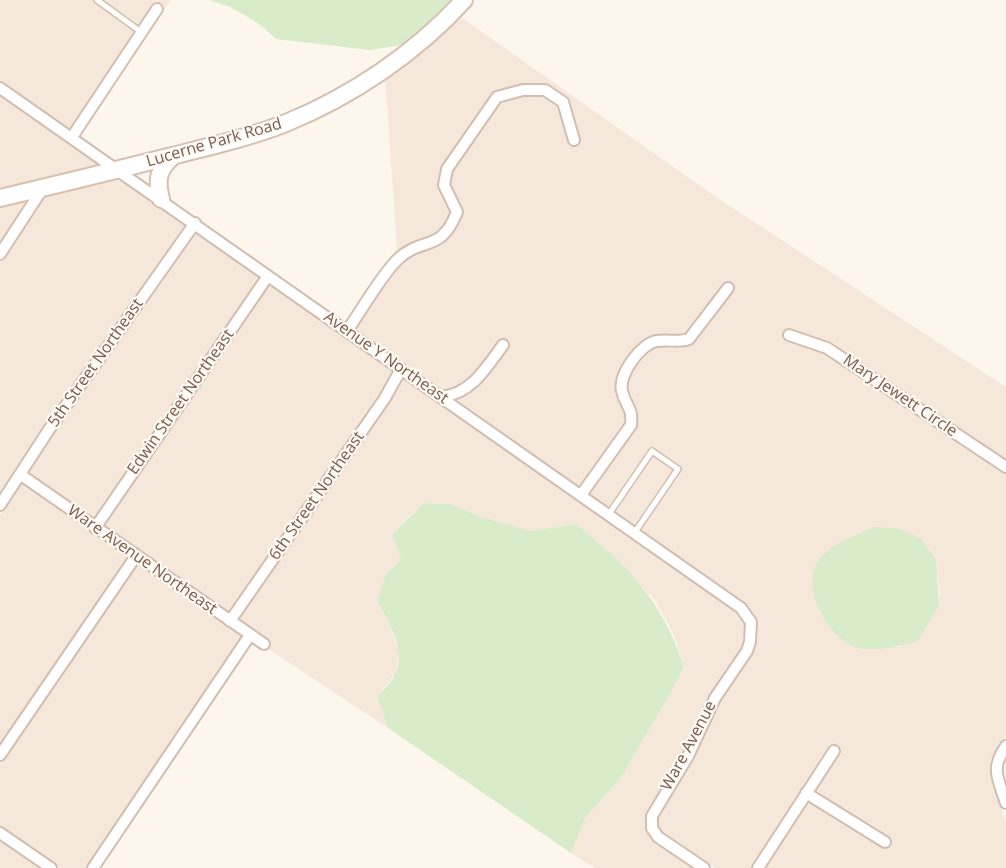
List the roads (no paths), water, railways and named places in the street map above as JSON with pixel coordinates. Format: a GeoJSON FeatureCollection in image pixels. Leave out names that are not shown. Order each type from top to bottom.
{"type":"FeatureCollection","features":[{"type":"Feature","properties":{"kind":"main road","name":"Lucerne Park Road"},"geometry":{"type":"LineString","coordinates":[[0,198],[173,156],[248,136],[286,123],[346,93],[379,73],[419,42],[464,0]]}},
{"type":"Feature","properties":{"kind":"main road"},"geometry":{"type":"LineString","coordinates":[[161,199],[157,181],[159,172],[173,156]]}},
{"type":"Feature","properties":{"kind":"street"},"geometry":{"type":"LineString","coordinates":[[72,137],[157,9]]}},
{"type":"Feature","properties":{"kind":"street","name":"Avenue Y Northeast"},"geometry":{"type":"LineString","coordinates":[[0,88],[741,608],[751,622],[750,642]]}},
{"type":"Feature","properties":{"kind":"street"},"geometry":{"type":"LineString","coordinates":[[347,331],[397,260],[443,237],[451,227],[457,213],[444,185],[447,169],[496,97],[523,90],[544,90],[563,102],[574,140]]}},
{"type":"Feature","properties":{"kind":"street"},"geometry":{"type":"LineString","coordinates":[[0,254],[43,188]]}},
{"type":"Feature","properties":{"kind":"street","name":"5th Street Northeast"},"geometry":{"type":"LineString","coordinates":[[0,505],[48,431],[195,223]]}},
{"type":"Feature","properties":{"kind":"street","name":"Edwin Street Northeast"},"geometry":{"type":"LineString","coordinates":[[95,528],[268,276]]}},
{"type":"Feature","properties":{"kind":"street"},"geometry":{"type":"LineString","coordinates":[[581,495],[631,425],[633,414],[621,389],[622,378],[633,362],[652,342],[680,342],[689,339],[728,288]]}},
{"type":"Feature","properties":{"kind":"street","name":"Mary Jewett Circle"},"geometry":{"type":"LineString","coordinates":[[789,335],[827,348],[1006,467]]}},
{"type":"Feature","properties":{"kind":"street"},"geometry":{"type":"LineString","coordinates":[[442,397],[458,395],[476,380],[503,345]]}},
{"type":"Feature","properties":{"kind":"street","name":"6th Street Northeast"},"geometry":{"type":"LineString","coordinates":[[230,621],[385,398],[402,369]]}},
{"type":"Feature","properties":{"kind":"street","name":"Ware Avenue Northeast"},"geometry":{"type":"LineString","coordinates":[[21,475],[264,644]]}},
{"type":"Feature","properties":{"kind":"street"},"geometry":{"type":"LineString","coordinates":[[0,755],[135,556]]}},
{"type":"Feature","properties":{"kind":"street"},"geometry":{"type":"LineString","coordinates":[[93,868],[250,634]]}},
{"type":"Feature","properties":{"kind":"street","name":"Ware Avenue"},"geometry":{"type":"LineString","coordinates":[[704,868],[658,837],[652,828],[651,816],[688,756],[715,698],[747,651],[750,642]]}},
{"type":"Feature","properties":{"kind":"street"},"geometry":{"type":"LineString","coordinates":[[1006,746],[995,766],[1006,803]]}},
{"type":"Feature","properties":{"kind":"street"},"geometry":{"type":"LineString","coordinates":[[758,868],[834,751]]}},
{"type":"Feature","properties":{"kind":"street"},"geometry":{"type":"LineString","coordinates":[[806,793],[885,842]]}},
{"type":"Feature","properties":{"kind":"street"},"geometry":{"type":"LineString","coordinates":[[0,833],[51,868]]}},
{"type":"Feature","properties":{"kind":"lane"},"geometry":{"type":"LineString","coordinates":[[97,0],[141,33]]}},
{"type":"Feature","properties":{"kind":"lane"},"geometry":{"type":"LineString","coordinates":[[609,514],[652,451],[678,470],[635,532]]}}]}
